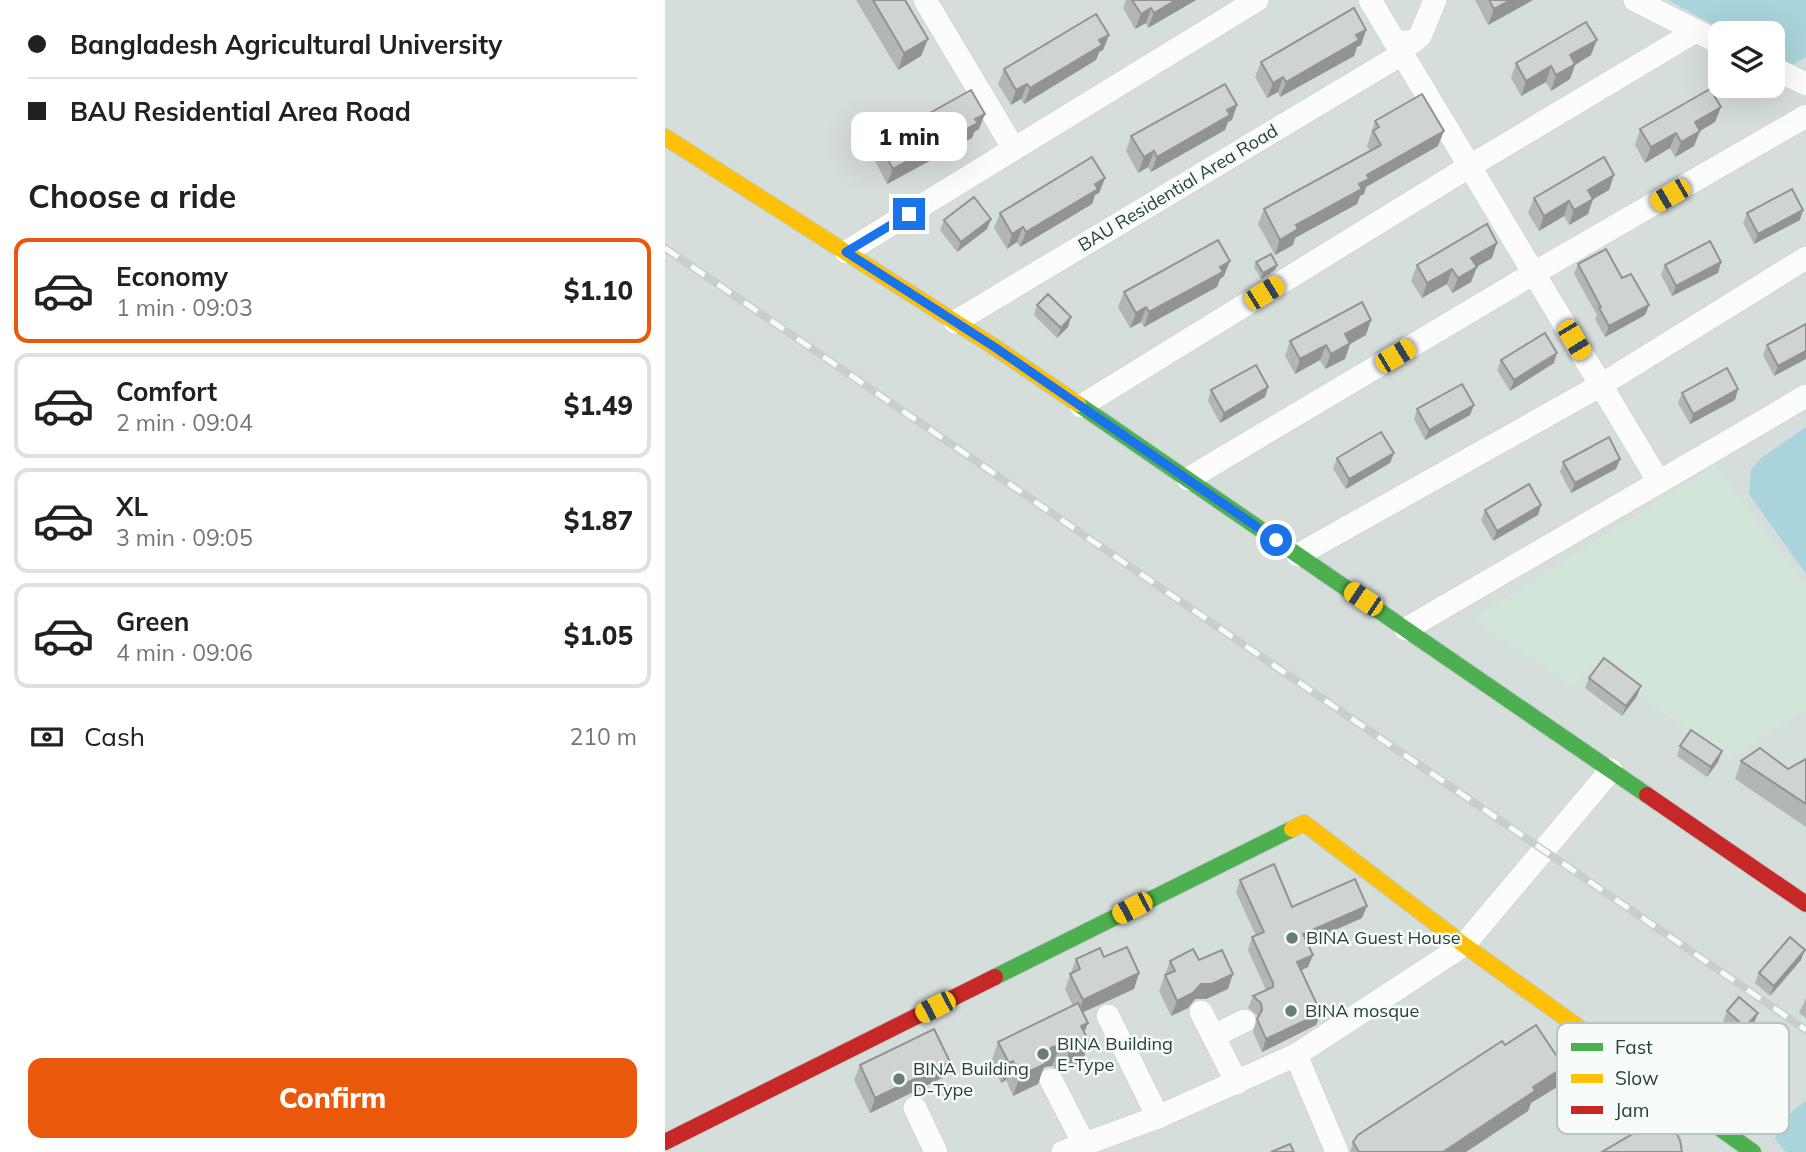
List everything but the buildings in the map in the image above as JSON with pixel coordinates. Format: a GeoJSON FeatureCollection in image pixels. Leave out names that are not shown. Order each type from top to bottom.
{"type":"FeatureCollection","features":[{"type":"Feature","properties":{"kind":"street"},"geometry":{"type":"LineString","coordinates":[[925,0],[1014,149]]}},
{"type":"Feature","properties":{"kind":"street"},"geometry":{"type":"LineString","coordinates":[[846,252],[1257,0]]}},
{"type":"Feature","properties":{"kind":"street"},"geometry":{"type":"LineString","coordinates":[[1370,0],[1659,482]]}},
{"type":"Feature","properties":{"kind":"street","name":"BAU Residential Area Road"},"geometry":{"type":"LineString","coordinates":[[955,322],[1397,46],[1399,42],[1413,43],[1420,36],[1435,0]]}},
{"type":"Feature","properties":{"kind":"street"},"geometry":{"type":"LineString","coordinates":[[1635,0],[1708,37]]}},
{"type":"Feature","properties":{"kind":"street"},"geometry":{"type":"LineString","coordinates":[[1081,406],[1470,166],[1696,31]]}},
{"type":"Feature","properties":{"kind":"street"},"geometry":{"type":"LineString","coordinates":[[1188,479],[1534,273],[1806,116]]}},
{"type":"Feature","properties":{"kind":"street"},"geometry":{"type":"LineString","coordinates":[[665,137],[955,322],[1081,406],[1806,904]]}},
{"type":"Feature","properties":{"kind":"street"},"geometry":{"type":"LineString","coordinates":[[1298,555],[1601,385],[1806,258]]}},
{"type":"Feature","properties":{"kind":"street"},"geometry":{"type":"LineString","coordinates":[[1406,629],[1806,396]]}},
{"type":"Feature","properties":{"kind":"street"},"geometry":{"type":"LineString","coordinates":[[1051,1080],[1073,1148],[1158,1117],[1296,1055],[1464,945],[1611,770]]}},
{"type":"Feature","properties":{"kind":"street"},"geometry":{"type":"LineString","coordinates":[[665,1142],[1304,822],[1464,945],[1573,1023]]}},
{"type":"Feature","properties":{"kind":"street"},"geometry":{"type":"LineString","coordinates":[[1201,1012],[1237,1083]]}},
{"type":"Feature","properties":{"kind":"street"},"geometry":{"type":"LineString","coordinates":[[1108,1016],[1158,1117]]}},
{"type":"Feature","properties":{"kind":"street"},"geometry":{"type":"LineString","coordinates":[[1214,1036],[1244,1021]]}},
{"type":"Feature","properties":{"kind":"street"},"geometry":{"type":"LineString","coordinates":[[1296,1055],[1338,1152]]}},
{"type":"Feature","properties":{"kind":"street"},"geometry":{"type":"LineString","coordinates":[[915,1108],[936,1152]]}},
{"type":"Feature","properties":{"kind":"street"},"geometry":{"type":"LineString","coordinates":[[1728,1134],[1753,1152]]}},
{"type":"Feature","properties":{"kind":"shaded area"},"geometry":{"type":"Polygon","coordinates":[[[665,0],[1806,0],[1806,1152],[665,1152],[665,0]]]}},
{"type":"Feature","properties":{"kind":"green space"},"geometry":{"type":"Polygon","coordinates":[[[1715,465],[1806,585],[1806,709],[1729,759],[1594,664],[1572,686],[1473,619],[1715,465]]]}},
{"type":"Feature","properties":{"kind":"water"},"geometry":{"type":"Polygon","coordinates":[[[1668,0],[1806,0],[1806,57],[1792,65],[1785,62],[1785,21],[1708,22],[1668,0]]]}},
{"type":"Feature","properties":{"kind":"water"},"geometry":{"type":"Polygon","coordinates":[[[1806,427],[1806,574],[1749,494],[1751,470],[1761,458],[1806,427]]]}},
{"type":"Feature","properties":{"kind":"water"},"geometry":{"type":"Polygon","coordinates":[[[1806,1101],[1806,1152],[1786,1152],[1775,1139],[1777,1134],[1789,1134],[1789,1115],[1806,1101]]]}},
{"type":"Feature","properties":{"kind":"railway"},"geometry":{"type":"LineString","coordinates":[[665,248],[1806,1030]]}},
{"type":"Feature","properties":{"kind":"traffic: fast"},"geometry":{"type":"LineString","coordinates":[[1078,404],[1647,795]]}},
{"type":"Feature","properties":{"kind":"traffic: fast"},"geometry":{"type":"LineString","coordinates":[[995,977],[1292,829]]}},
{"type":"Feature","properties":{"kind":"traffic: fast"},"geometry":{"type":"LineString","coordinates":[[1728,1134],[1753,1152]]}},
{"type":"Feature","properties":{"kind":"traffic: slow"},"geometry":{"type":"LineString","coordinates":[[665,137],[996,348],[1078,404]]}},
{"type":"Feature","properties":{"kind":"traffic: slow"},"geometry":{"type":"LineString","coordinates":[[1292,829],[1304,823],[1464,945],[1573,1023]]}},
{"type":"Feature","properties":{"kind":"traffic: jam"},"geometry":{"type":"LineString","coordinates":[[1647,795],[1806,904]]}},
{"type":"Feature","properties":{"kind":"traffic: jam"},"geometry":{"type":"LineString","coordinates":[[665,1142],[995,977]]}},
{"type":"Feature","properties":{"kind":"place","name":"BINA Guest House"},"geometry":{"type":"Point","coordinates":[1292,938]}},
{"type":"Feature","properties":{"kind":"place","name":"BINA mosque"},"geometry":{"type":"Point","coordinates":[1291,1011]}},
{"type":"Feature","properties":{"kind":"place","name":"BINA Building E-Type"},"geometry":{"type":"Point","coordinates":[1043,1054]}},
{"type":"Feature","properties":{"kind":"place","name":"BINA Building D-Type"},"geometry":{"type":"Point","coordinates":[899,1079]}},
{"type":"Feature","properties":{"kind":"route"},"geometry":{"type":"LineString","coordinates":[[909,214],[846,252],[996,348],[1276,540]]}}]}
